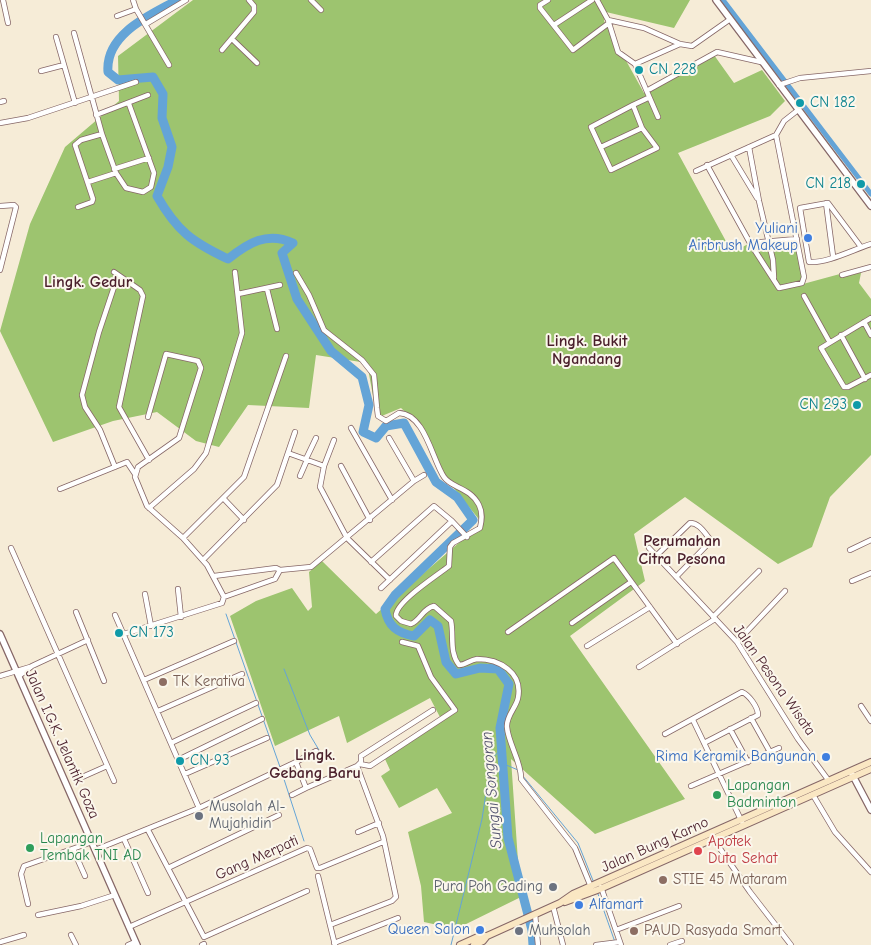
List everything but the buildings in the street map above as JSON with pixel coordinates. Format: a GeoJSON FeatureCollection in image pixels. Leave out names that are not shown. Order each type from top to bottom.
{"type":"FeatureCollection","features":[{"type":"Feature","properties":{"kind":"main road"},"geometry":{"type":"LineString","coordinates":[[852,775],[871,762]]}},
{"type":"Feature","properties":{"kind":"main road"},"geometry":{"type":"LineString","coordinates":[[742,823],[830,784],[871,769]]}},
{"type":"Feature","properties":{"kind":"main road"},"geometry":{"type":"LineString","coordinates":[[742,823],[813,795],[830,784]]}},
{"type":"Feature","properties":{"kind":"main road","name":"Jalan Bung Karno"},"geometry":{"type":"LineString","coordinates":[[557,904],[742,823]]}},
{"type":"Feature","properties":{"kind":"main road"},"geometry":{"type":"LineString","coordinates":[[460,945],[480,936],[487,936],[557,904]]}},
{"type":"Feature","properties":{"kind":"main road"},"geometry":{"type":"LineString","coordinates":[[474,945],[483,941],[487,936]]}},
{"type":"Feature","properties":{"kind":"street"},"geometry":{"type":"LineString","coordinates":[[3,0],[8,23]]}},
{"type":"Feature","properties":{"kind":"street"},"geometry":{"type":"LineString","coordinates":[[133,0],[137,11],[170,65]]}},
{"type":"Feature","properties":{"kind":"street"},"geometry":{"type":"LineString","coordinates":[[145,22],[186,0]]}},
{"type":"Feature","properties":{"kind":"street"},"geometry":{"type":"LineString","coordinates":[[222,50],[254,12],[254,6],[249,0]]}},
{"type":"Feature","properties":{"kind":"street"},"geometry":{"type":"LineString","coordinates":[[311,0],[321,10]]}},
{"type":"Feature","properties":{"kind":"street"},"geometry":{"type":"LineString","coordinates":[[548,0],[540,7],[574,50],[609,21]]}},
{"type":"Feature","properties":{"kind":"street"},"geometry":{"type":"LineString","coordinates":[[554,26],[592,0]]}},
{"type":"Feature","properties":{"kind":"street"},"geometry":{"type":"LineString","coordinates":[[597,0],[609,21],[618,52],[635,64],[648,98],[658,117]]}},
{"type":"Feature","properties":{"kind":"street"},"geometry":{"type":"LineString","coordinates":[[716,0],[729,20],[871,206]]}},
{"type":"Feature","properties":{"kind":"street"},"geometry":{"type":"LineString","coordinates":[[117,16],[137,11]]}},
{"type":"Feature","properties":{"kind":"street"},"geometry":{"type":"LineString","coordinates":[[609,21],[644,28],[680,44],[695,45],[729,20]]}},
{"type":"Feature","properties":{"kind":"street"},"geometry":{"type":"LineString","coordinates":[[74,33],[96,115],[115,171],[126,188],[143,192],[148,190],[154,179],[129,104]]}},
{"type":"Feature","properties":{"kind":"street"},"geometry":{"type":"LineString","coordinates":[[56,37],[75,103]]}},
{"type":"Feature","properties":{"kind":"street"},"geometry":{"type":"LineString","coordinates":[[232,39],[257,63]]}},
{"type":"Feature","properties":{"kind":"street"},"geometry":{"type":"LineString","coordinates":[[635,64],[680,44]]}},
{"type":"Feature","properties":{"kind":"street"},"geometry":{"type":"LineString","coordinates":[[650,89],[717,52],[761,62]]}},
{"type":"Feature","properties":{"kind":"street"},"geometry":{"type":"LineString","coordinates":[[41,71],[64,65]]}},
{"type":"Feature","properties":{"kind":"street"},"geometry":{"type":"LineString","coordinates":[[780,85],[793,80],[871,71]]}},
{"type":"Feature","properties":{"kind":"street"},"geometry":{"type":"LineString","coordinates":[[0,123],[28,118],[136,82]]}},
{"type":"Feature","properties":{"kind":"street"},"geometry":{"type":"LineString","coordinates":[[96,115],[129,104],[148,95]]}},
{"type":"Feature","properties":{"kind":"street"},"geometry":{"type":"LineString","coordinates":[[633,105],[642,128],[657,148],[613,171],[610,169],[591,127],[633,105],[648,98]]}},
{"type":"Feature","properties":{"kind":"street"},"geometry":{"type":"LineString","coordinates":[[696,170],[776,135],[784,121],[798,110]]}},
{"type":"Feature","properties":{"kind":"street"},"geometry":{"type":"LineString","coordinates":[[601,147],[642,128]]}},
{"type":"Feature","properties":{"kind":"street"},"geometry":{"type":"LineString","coordinates":[[78,208],[93,201],[75,145],[81,140],[102,134]]}},
{"type":"Feature","properties":{"kind":"street"},"geometry":{"type":"LineString","coordinates":[[707,165],[750,243],[782,289],[804,282],[776,135]]}},
{"type":"Feature","properties":{"kind":"street"},"geometry":{"type":"LineString","coordinates":[[749,147],[759,202],[770,241],[774,278]]}},
{"type":"Feature","properties":{"kind":"street"},"geometry":{"type":"LineString","coordinates":[[731,155],[759,202]]}},
{"type":"Feature","properties":{"kind":"street"},"geometry":{"type":"LineString","coordinates":[[88,182],[148,158]]}},
{"type":"Feature","properties":{"kind":"street"},"geometry":{"type":"LineString","coordinates":[[826,203],[861,247]]}},
{"type":"Feature","properties":{"kind":"street"},"geometry":{"type":"LineString","coordinates":[[826,203],[833,256]]}},
{"type":"Feature","properties":{"kind":"street"},"geometry":{"type":"LineString","coordinates":[[826,203],[802,206],[800,210],[808,261],[812,263],[871,244]]}},
{"type":"Feature","properties":{"kind":"street"},"geometry":{"type":"LineString","coordinates":[[0,206],[15,206],[16,209],[0,270]]}},
{"type":"Feature","properties":{"kind":"street"},"geometry":{"type":"LineString","coordinates":[[750,243],[797,239]]}},
{"type":"Feature","properties":{"kind":"street"},"geometry":{"type":"LineString","coordinates":[[842,275],[871,267]]}},
{"type":"Feature","properties":{"kind":"street"},"geometry":{"type":"LineString","coordinates":[[149,508],[194,469],[206,452],[241,340],[235,272]]}},
{"type":"Feature","properties":{"kind":"street"},"geometry":{"type":"LineString","coordinates":[[296,273],[309,295],[328,336],[362,360],[374,375],[376,408],[381,419],[386,421],[399,413],[412,419],[422,427],[444,479],[466,490],[479,504],[482,516],[480,528],[450,547],[449,566],[409,598],[396,612],[396,616],[400,621],[411,624],[417,621],[424,610],[434,606],[451,621],[451,642],[454,657],[459,665],[476,659],[491,660],[506,666],[518,690],[518,698],[509,717],[507,729],[521,774],[575,848],[597,887],[616,930],[617,943],[596,945]]}},
{"type":"Feature","properties":{"kind":"street"},"geometry":{"type":"LineString","coordinates":[[115,467],[100,430],[85,407],[82,395],[116,274],[143,294],[119,407],[149,460]]}},
{"type":"Feature","properties":{"kind":"street"},"geometry":{"type":"LineString","coordinates":[[238,294],[280,286]]}},
{"type":"Feature","properties":{"kind":"street"},"geometry":{"type":"LineString","coordinates":[[267,289],[277,329]]}},
{"type":"Feature","properties":{"kind":"street"},"geometry":{"type":"LineString","coordinates":[[804,296],[829,341]]}},
{"type":"Feature","properties":{"kind":"street"},"geometry":{"type":"LineString","coordinates":[[871,318],[829,341],[821,349],[842,386],[848,387],[871,375]]}},
{"type":"Feature","properties":{"kind":"street"},"geometry":{"type":"LineString","coordinates":[[864,322],[871,335]]}},
{"type":"Feature","properties":{"kind":"street"},"geometry":{"type":"LineString","coordinates":[[841,335],[865,379]]}},
{"type":"Feature","properties":{"kind":"street"},"geometry":{"type":"LineString","coordinates":[[135,476],[138,467],[179,438],[201,368],[199,362],[166,354],[148,417]]}},
{"type":"Feature","properties":{"kind":"street"},"geometry":{"type":"LineString","coordinates":[[183,538],[224,500],[244,477],[286,356]]}},
{"type":"Feature","properties":{"kind":"street"},"geometry":{"type":"LineString","coordinates":[[351,428],[392,500]]}},
{"type":"Feature","properties":{"kind":"street"},"geometry":{"type":"LineString","coordinates":[[203,560],[273,490],[280,480],[295,432]]}},
{"type":"Feature","properties":{"kind":"street"},"geometry":{"type":"LineString","coordinates":[[300,476],[316,438]]}},
{"type":"Feature","properties":{"kind":"street"},"geometry":{"type":"LineString","coordinates":[[389,438],[414,481]]}},
{"type":"Feature","properties":{"kind":"street"},"geometry":{"type":"LineString","coordinates":[[334,440],[324,466],[320,487],[347,538],[390,580]]}},
{"type":"Feature","properties":{"kind":"street"},"geometry":{"type":"LineString","coordinates":[[288,453],[324,466]]}},
{"type":"Feature","properties":{"kind":"street"},"geometry":{"type":"LineString","coordinates":[[60,489],[128,462],[149,508],[183,538],[203,560],[214,575],[224,597],[222,603],[124,634]]}},
{"type":"Feature","properties":{"kind":"street"},"geometry":{"type":"LineString","coordinates":[[341,466],[370,520]]}},
{"type":"Feature","properties":{"kind":"street"},"geometry":{"type":"LineString","coordinates":[[214,575],[276,568],[280,570],[311,567],[370,520],[414,481],[424,475]]}},
{"type":"Feature","properties":{"kind":"street"},"geometry":{"type":"LineString","coordinates":[[224,500],[244,520]]}},
{"type":"Feature","properties":{"kind":"street"},"geometry":{"type":"LineString","coordinates":[[371,562],[434,506],[466,536]]}},
{"type":"Feature","properties":{"kind":"street"},"geometry":{"type":"LineString","coordinates":[[381,588],[452,521]]}},
{"type":"Feature","properties":{"kind":"street"},"geometry":{"type":"LineString","coordinates":[[657,555],[690,523],[698,526],[707,534],[709,538],[708,543],[676,577]]}},
{"type":"Feature","properties":{"kind":"street"},"geometry":{"type":"LineString","coordinates":[[850,550],[871,540]]}},
{"type":"Feature","properties":{"kind":"street"},"geometry":{"type":"LineString","coordinates":[[11,548],[114,781]]}},
{"type":"Feature","properties":{"kind":"street","name":"Jalan Pesona Wisata"},"geometry":{"type":"LineString","coordinates":[[649,548],[737,642],[798,739],[830,784]]}},
{"type":"Feature","properties":{"kind":"street"},"geometry":{"type":"LineString","coordinates":[[508,632],[611,558],[615,559],[677,644]]}},
{"type":"Feature","properties":{"kind":"street"},"geometry":{"type":"LineString","coordinates":[[224,597],[275,579],[280,570]]}},
{"type":"Feature","properties":{"kind":"street"},"geometry":{"type":"LineString","coordinates":[[639,668],[714,618],[759,571]]}},
{"type":"Feature","properties":{"kind":"street"},"geometry":{"type":"LineString","coordinates":[[852,581],[871,573]]}},
{"type":"Feature","properties":{"kind":"street"},"geometry":{"type":"LineString","coordinates":[[572,623],[631,582]]}},
{"type":"Feature","properties":{"kind":"street"},"geometry":{"type":"LineString","coordinates":[[178,589],[181,617]]}},
{"type":"Feature","properties":{"kind":"street"},"geometry":{"type":"LineString","coordinates":[[737,642],[785,590]]}},
{"type":"Feature","properties":{"kind":"street"},"geometry":{"type":"LineString","coordinates":[[144,594],[151,626]]}},
{"type":"Feature","properties":{"kind":"street"},"geometry":{"type":"LineString","coordinates":[[587,646],[650,607]]}},
{"type":"Feature","properties":{"kind":"street"},"geometry":{"type":"LineString","coordinates":[[76,612],[104,681]]}},
{"type":"Feature","properties":{"kind":"street"},"geometry":{"type":"LineString","coordinates":[[115,615],[199,808]]}},
{"type":"Feature","properties":{"kind":"street","name":"Jalan I.G.K. Jelantik Goza"},"geometry":{"type":"LineString","coordinates":[[0,634],[136,943]]}},
{"type":"Feature","properties":{"kind":"street"},"geometry":{"type":"LineString","coordinates":[[19,676],[32,666],[88,640]]}},
{"type":"Feature","properties":{"kind":"street"},"geometry":{"type":"LineString","coordinates":[[144,680],[234,641]]}},
{"type":"Feature","properties":{"kind":"street"},"geometry":{"type":"LineString","coordinates":[[292,795],[358,765],[370,766],[456,710],[431,677],[418,646],[402,642]]}},
{"type":"Feature","properties":{"kind":"street"},"geometry":{"type":"LineString","coordinates":[[0,676],[32,666]]}},
{"type":"Feature","properties":{"kind":"street"},"geometry":{"type":"LineString","coordinates":[[158,711],[242,674]]}},
{"type":"Feature","properties":{"kind":"street"},"geometry":{"type":"LineString","coordinates":[[665,734],[742,692],[746,694],[758,715],[704,743]]}},
{"type":"Feature","properties":{"kind":"street"},"geometry":{"type":"LineString","coordinates":[[171,743],[256,703]]}},
{"type":"Feature","properties":{"kind":"street"},"geometry":{"type":"LineString","coordinates":[[861,706],[871,721]]}},
{"type":"Feature","properties":{"kind":"street"},"geometry":{"type":"LineString","coordinates":[[330,925],[394,900],[396,892],[379,823],[358,765],[361,754],[433,710]]}},
{"type":"Feature","properties":{"kind":"street"},"geometry":{"type":"LineString","coordinates":[[751,718],[770,752]]}},
{"type":"Feature","properties":{"kind":"street"},"geometry":{"type":"LineString","coordinates":[[178,760],[262,719]]}},
{"type":"Feature","properties":{"kind":"street"},"geometry":{"type":"LineString","coordinates":[[692,720],[742,823]]}},
{"type":"Feature","properties":{"kind":"street"},"geometry":{"type":"LineString","coordinates":[[730,729],[748,762]]}},
{"type":"Feature","properties":{"kind":"street"},"geometry":{"type":"LineString","coordinates":[[185,774],[267,738]]}},
{"type":"Feature","properties":{"kind":"street"},"geometry":{"type":"LineString","coordinates":[[692,786],[778,748]]}},
{"type":"Feature","properties":{"kind":"street"},"geometry":{"type":"LineString","coordinates":[[95,850],[199,808],[316,751]]}},
{"type":"Feature","properties":{"kind":"street"},"geometry":{"type":"LineString","coordinates":[[296,762],[306,788]]}},
{"type":"Feature","properties":{"kind":"street"},"geometry":{"type":"LineString","coordinates":[[80,778],[107,766]]}},
{"type":"Feature","properties":{"kind":"street"},"geometry":{"type":"LineString","coordinates":[[852,775],[871,810]]}},
{"type":"Feature","properties":{"kind":"street"},"geometry":{"type":"LineString","coordinates":[[813,795],[834,832],[871,872]]}},
{"type":"Feature","properties":{"kind":"street"},"geometry":{"type":"LineString","coordinates":[[168,868],[279,816]]}},
{"type":"Feature","properties":{"kind":"street"},"geometry":{"type":"LineString","coordinates":[[358,832],[379,823]]}},
{"type":"Feature","properties":{"kind":"street"},"geometry":{"type":"LineString","coordinates":[[148,830],[188,902],[204,937],[306,891]]}},
{"type":"Feature","properties":{"kind":"street"},"geometry":{"type":"LineString","coordinates":[[712,836],[761,907],[791,945]]}},
{"type":"Feature","properties":{"kind":"street"},"geometry":{"type":"LineString","coordinates":[[124,839],[148,894]]}},
{"type":"Feature","properties":{"kind":"street"},"geometry":{"type":"LineString","coordinates":[[28,904],[22,879],[22,869],[92,842]]}},
{"type":"Feature","properties":{"kind":"street","name":"Gang Merpati"},"geometry":{"type":"LineString","coordinates":[[129,927],[307,848],[310,849],[317,868],[320,868],[383,842]]}},
{"type":"Feature","properties":{"kind":"street"},"geometry":{"type":"LineString","coordinates":[[73,849],[85,876]]}},
{"type":"Feature","properties":{"kind":"street"},"geometry":{"type":"LineString","coordinates":[[318,876],[334,944],[398,918]]}},
{"type":"Feature","properties":{"kind":"street"},"geometry":{"type":"LineString","coordinates":[[38,915],[115,895]]}},
{"type":"Feature","properties":{"kind":"street"},"geometry":{"type":"LineString","coordinates":[[557,904],[563,945]]}},
{"type":"Feature","properties":{"kind":"street"},"geometry":{"type":"LineString","coordinates":[[616,930],[679,906]]}},
{"type":"Feature","properties":{"kind":"street"},"geometry":{"type":"LineString","coordinates":[[534,914],[538,945]]}},
{"type":"Feature","properties":{"kind":"street"},"geometry":{"type":"LineString","coordinates":[[0,942],[24,935]]}},
{"type":"Feature","properties":{"kind":"street"},"geometry":{"type":"LineString","coordinates":[[71,936],[76,945]]}},
{"type":"Feature","properties":{"kind":"street"},"geometry":{"type":"LineString","coordinates":[[670,945],[682,941]]}},
{"type":"Feature","properties":{"kind":"street"},"geometry":{"type":"LineString","coordinates":[[128,945],[136,943]]}},
{"type":"Feature","properties":{"kind":"green space"},"geometry":{"type":"Polygon","coordinates":[[[193,0],[690,0],[674,28],[606,12],[604,21],[644,93],[666,77],[714,55],[734,83],[762,70],[785,101],[770,116],[678,153],[728,245],[739,249],[748,244],[796,242],[803,284],[862,268],[859,283],[871,299],[871,455],[830,497],[812,547],[778,564],[685,497],[634,534],[645,581],[570,636],[685,799],[595,834],[511,759],[518,861],[525,895],[456,929],[424,922],[421,886],[408,832],[452,813],[437,788],[399,808],[381,776],[390,770],[385,759],[441,719],[430,698],[347,743],[339,716],[275,746],[230,616],[256,601],[292,588],[308,611],[312,607],[309,572],[322,561],[376,614],[482,523],[443,475],[419,425],[401,408],[377,418],[367,363],[316,355],[309,408],[248,405],[219,447],[196,441],[157,412],[113,421],[53,442],[0,331],[30,224],[65,147],[119,101],[118,56],[193,0]]]}},
{"type":"Feature","properties":{"kind":"waterway","name":"Sungai Songoran"},"geometry":{"type":"LineString","coordinates":[[178,0],[131,27],[121,36],[109,59],[108,72],[118,80],[153,77],[163,94],[162,118],[172,147],[168,167],[157,196],[171,218],[186,234],[228,259],[250,244],[266,239],[275,238],[293,243],[282,253],[297,299],[331,351],[362,377],[369,405],[363,432],[376,438],[386,426],[404,423],[436,482],[457,497],[473,520],[395,595],[385,609],[388,620],[394,628],[408,635],[414,636],[430,620],[438,626],[446,662],[456,674],[480,668],[498,669],[509,684],[500,728],[508,838],[532,930],[533,945]]}},
{"type":"Feature","properties":{"kind":"waterway"},"geometry":{"type":"LineString","coordinates":[[723,0],[871,194]]}},
{"type":"Feature","properties":{"kind":"waterway"},"geometry":{"type":"LineString","coordinates":[[226,614],[280,767]]}},
{"type":"Feature","properties":{"kind":"waterway"},"geometry":{"type":"LineString","coordinates":[[284,669],[310,735],[319,750]]}},
{"type":"Feature","properties":{"kind":"waterway"},"geometry":{"type":"LineString","coordinates":[[451,945],[482,819],[491,760],[500,750]]}},
{"type":"Feature","properties":{"kind":"waterway"},"geometry":{"type":"LineString","coordinates":[[504,764],[518,770]]}},
{"type":"Feature","properties":{"kind":"waterway"},"geometry":{"type":"LineString","coordinates":[[281,770],[304,841]]}},
{"type":"Feature","properties":{"kind":"waterway"},"geometry":{"type":"LineString","coordinates":[[522,775],[578,843],[594,883]]}},
{"type":"Feature","properties":{"kind":"waterway"},"geometry":{"type":"LineString","coordinates":[[598,894],[616,945]]}},
{"type":"Feature","properties":{"kind":"place","name":"CN 228"},"geometry":{"type":"Point","coordinates":[639,70]}},
{"type":"Feature","properties":{"kind":"place","name":"CN 182"},"geometry":{"type":"Point","coordinates":[800,103]}},
{"type":"Feature","properties":{"kind":"place","name":"CN 218"},"geometry":{"type":"Point","coordinates":[861,184]}},
{"type":"Feature","properties":{"kind":"place","name":"Yuliani Airbrush Makeup"},"geometry":{"type":"Point","coordinates":[808,238]}},
{"type":"Feature","properties":{"kind":"place","name":"CN 293"},"geometry":{"type":"Point","coordinates":[857,405]}},
{"type":"Feature","properties":{"kind":"place","name":"CN 173"},"geometry":{"type":"Point","coordinates":[119,633]}},
{"type":"Feature","properties":{"kind":"place","name":"TK Kerativa"},"geometry":{"type":"Point","coordinates":[163,682]}},
{"type":"Feature","properties":{"kind":"place","name":"Rima Keramik Bangunan"},"geometry":{"type":"Point","coordinates":[826,757]}},
{"type":"Feature","properties":{"kind":"place","name":"CN 93"},"geometry":{"type":"Point","coordinates":[180,761]}},
{"type":"Feature","properties":{"kind":"place","name":"Lapangan Badminton"},"geometry":{"type":"Point","coordinates":[717,795]}},
{"type":"Feature","properties":{"kind":"place","name":"Musolah Al- Mujahidin"},"geometry":{"type":"Point","coordinates":[199,816]}},
{"type":"Feature","properties":{"kind":"place","name":"Lapangan Tembak TNI AD"},"geometry":{"type":"Point","coordinates":[30,848]}},
{"type":"Feature","properties":{"kind":"place","name":"Apotek Duta Sehat"},"geometry":{"type":"Point","coordinates":[698,851]}},
{"type":"Feature","properties":{"kind":"place","name":"STIE 45 Mataram"},"geometry":{"type":"Point","coordinates":[663,880]}},
{"type":"Feature","properties":{"kind":"place","name":"Pura Poh Gading"},"geometry":{"type":"Point","coordinates":[553,887]}},
{"type":"Feature","properties":{"kind":"place","name":"Alfamart"},"geometry":{"type":"Point","coordinates":[579,905]}},
{"type":"Feature","properties":{"kind":"place","name":"Queen Salon"},"geometry":{"type":"Point","coordinates":[480,930]}},
{"type":"Feature","properties":{"kind":"place","name":"Muhsolah"},"geometry":{"type":"Point","coordinates":[519,931]}},
{"type":"Feature","properties":{"kind":"place","name":"PAUD Rasyada Smart"},"geometry":{"type":"Point","coordinates":[634,931]}},
{"type":"Feature","properties":{"kind":"district","name":"Lingk. Gedur"},"geometry":{"type":"Point","coordinates":[88,282]}},
{"type":"Feature","properties":{"kind":"district","name":"Lingk. Bukit Ngandang"},"geometry":{"type":"Point","coordinates":[587,350]}},
{"type":"Feature","properties":{"kind":"district","name":"Perumahan Citra Pesona"},"geometry":{"type":"Point","coordinates":[682,550]}},
{"type":"Feature","properties":{"kind":"district","name":"Lingk. Gebang Baru"},"geometry":{"type":"Point","coordinates":[315,764]}}]}
